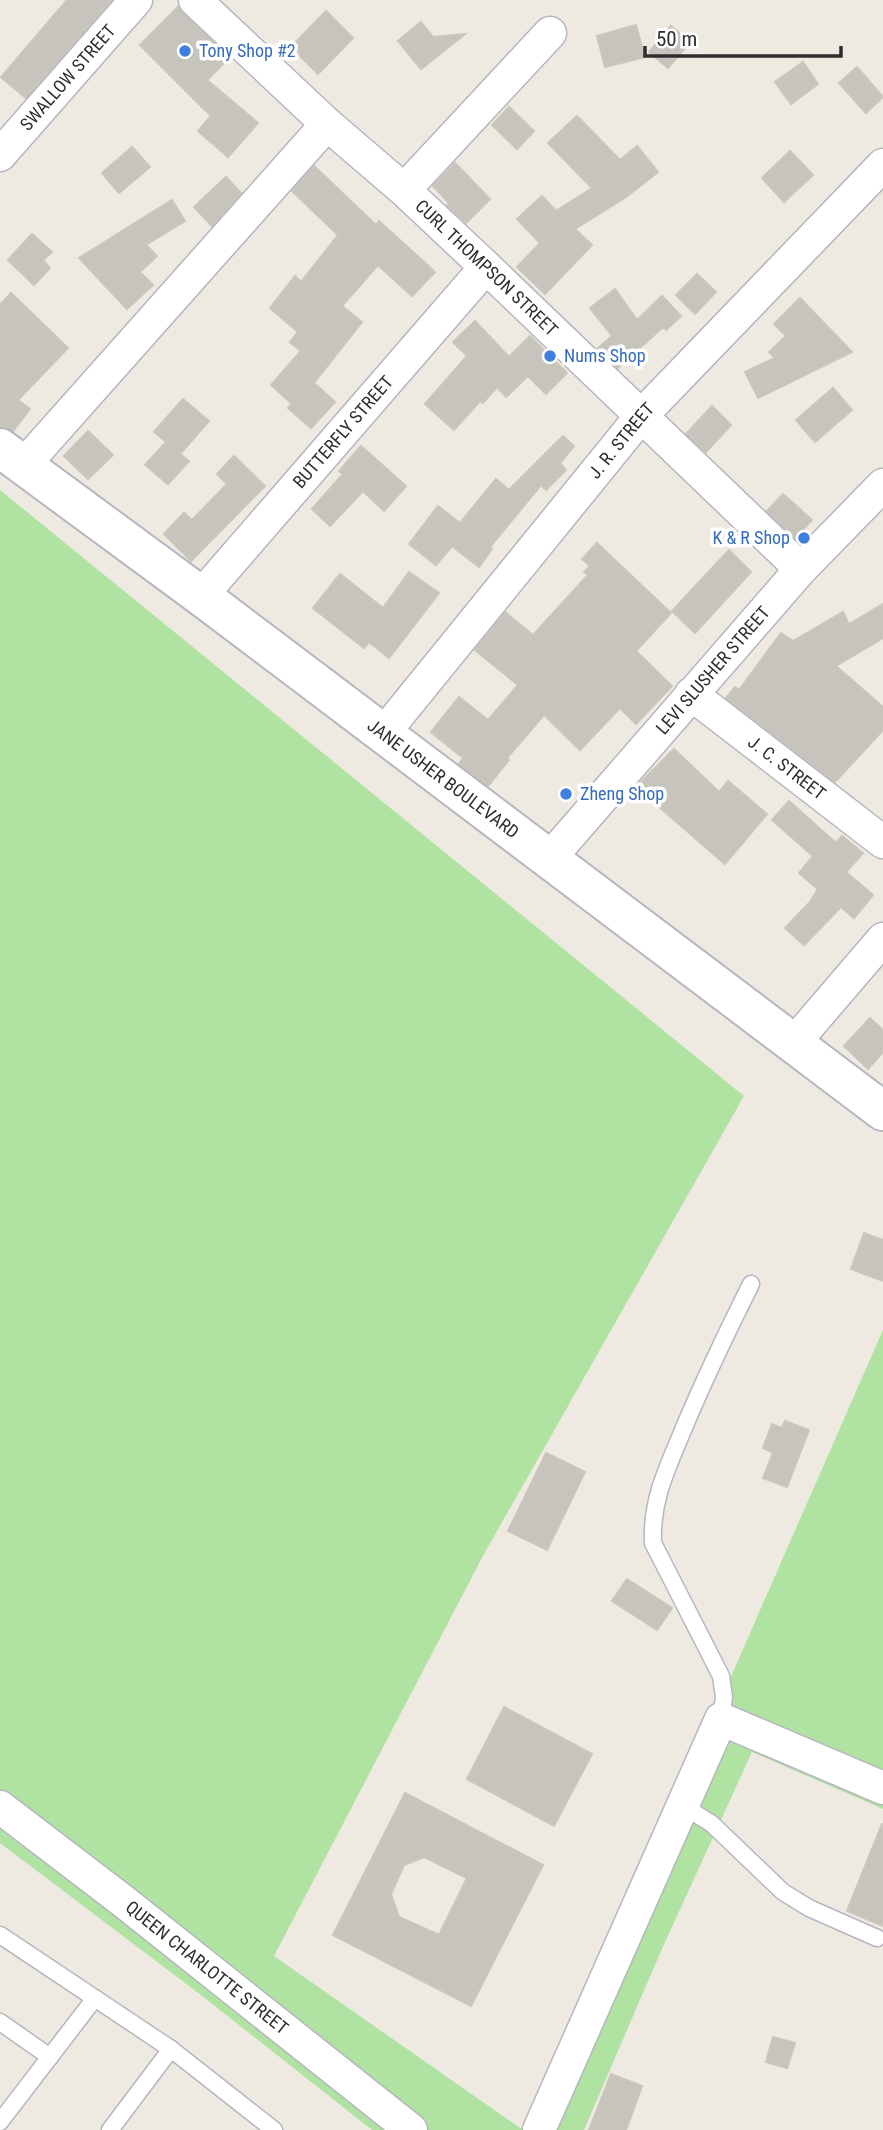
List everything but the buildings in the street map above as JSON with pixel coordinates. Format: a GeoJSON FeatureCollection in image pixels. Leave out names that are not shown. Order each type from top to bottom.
{"type":"FeatureCollection","features":[{"type":"Feature","properties":{"kind":"street","name":"SWALLOW STREET"},"geometry":{"type":"LineString","coordinates":[[0,155],[136,0]]}},
{"type":"Feature","properties":{"kind":"street","name":"CURL THOMPSON STREET"},"geometry":{"type":"LineString","coordinates":[[195,0],[327,124],[404,190],[801,569]]}},
{"type":"Feature","properties":{"kind":"street"},"geometry":{"type":"LineString","coordinates":[[404,190],[551,33]]}},
{"type":"Feature","properties":{"kind":"street"},"geometry":{"type":"LineString","coordinates":[[12,457],[327,124]]}},
{"type":"Feature","properties":{"kind":"street","name":"J. R. STREET"},"geometry":{"type":"LineString","coordinates":[[383,734],[642,415],[881,171]]}},
{"type":"Feature","properties":{"kind":"street","name":"BUTTERFLY STREET"},"geometry":{"type":"LineString","coordinates":[[201,596],[486,267]]}},
{"type":"Feature","properties":{"kind":"street","name":"JANE USHER BOULEVARD"},"geometry":{"type":"LineString","coordinates":[[12,457],[201,596],[883,1111]]}},
{"type":"Feature","properties":{"kind":"street","name":"LEVI SLUSHER STREET"},"geometry":{"type":"LineString","coordinates":[[549,859],[801,569],[883,485]]}},
{"type":"Feature","properties":{"kind":"street","name":"J. C. STREET"},"geometry":{"type":"LineString","coordinates":[[691,694],[882,839]]}},
{"type":"Feature","properties":{"kind":"street"},"geometry":{"type":"LineString","coordinates":[[793,1044],[883,939]]}},
{"type":"Feature","properties":{"kind":"street"},"geometry":{"type":"LineString","coordinates":[[539,2130],[721,1719],[883,1788]]}},
{"type":"Feature","properties":{"kind":"street","name":"QUEEN CHARLOTTE STREET"},"geometry":{"type":"LineString","coordinates":[[0,1807],[411,2130]]}},
{"type":"Feature","properties":{"kind":"lane"},"geometry":{"type":"LineString","coordinates":[[721,1719],[724,1697],[721,1676],[653,1543],[652,1521],[656,1496],[698,1395],[751,1284]]}},
{"type":"Feature","properties":{"kind":"lane"},"geometry":{"type":"LineString","coordinates":[[682,1805],[712,1824],[783,1892],[809,1908],[877,1938]]}},
{"type":"Feature","properties":{"kind":"lane"},"geometry":{"type":"LineString","coordinates":[[0,1935],[171,2049],[274,2130]]}},
{"type":"Feature","properties":{"kind":"lane"},"geometry":{"type":"LineString","coordinates":[[0,2122],[95,1998]]}},
{"type":"Feature","properties":{"kind":"lane"},"geometry":{"type":"LineString","coordinates":[[0,2022],[50,2057]]}},
{"type":"Feature","properties":{"kind":"lane"},"geometry":{"type":"LineString","coordinates":[[110,2130],[171,2049]]}},
{"type":"Feature","properties":{"kind":"green space"},"geometry":{"type":"Polygon","coordinates":[[[0,490],[744,1096],[484,1554],[274,1956],[523,2130],[372,2130],[201,1995],[0,1843],[0,490]]]}},
{"type":"Feature","properties":{"kind":"green space"},"geometry":{"type":"Polygon","coordinates":[[[883,1330],[883,1809],[752,1752],[661,1951],[584,2130],[532,2130],[883,1330]]]}},
{"type":"Feature","properties":{"kind":"place","name":"Tony Shop #2"},"geometry":{"type":"Point","coordinates":[185,51]}},
{"type":"Feature","properties":{"kind":"place","name":"Nums Shop"},"geometry":{"type":"Point","coordinates":[550,356]}},
{"type":"Feature","properties":{"kind":"place","name":"K & R Shop"},"geometry":{"type":"Point","coordinates":[804,538]}},
{"type":"Feature","properties":{"kind":"place","name":"Zheng Shop"},"geometry":{"type":"Point","coordinates":[566,794]}}]}
